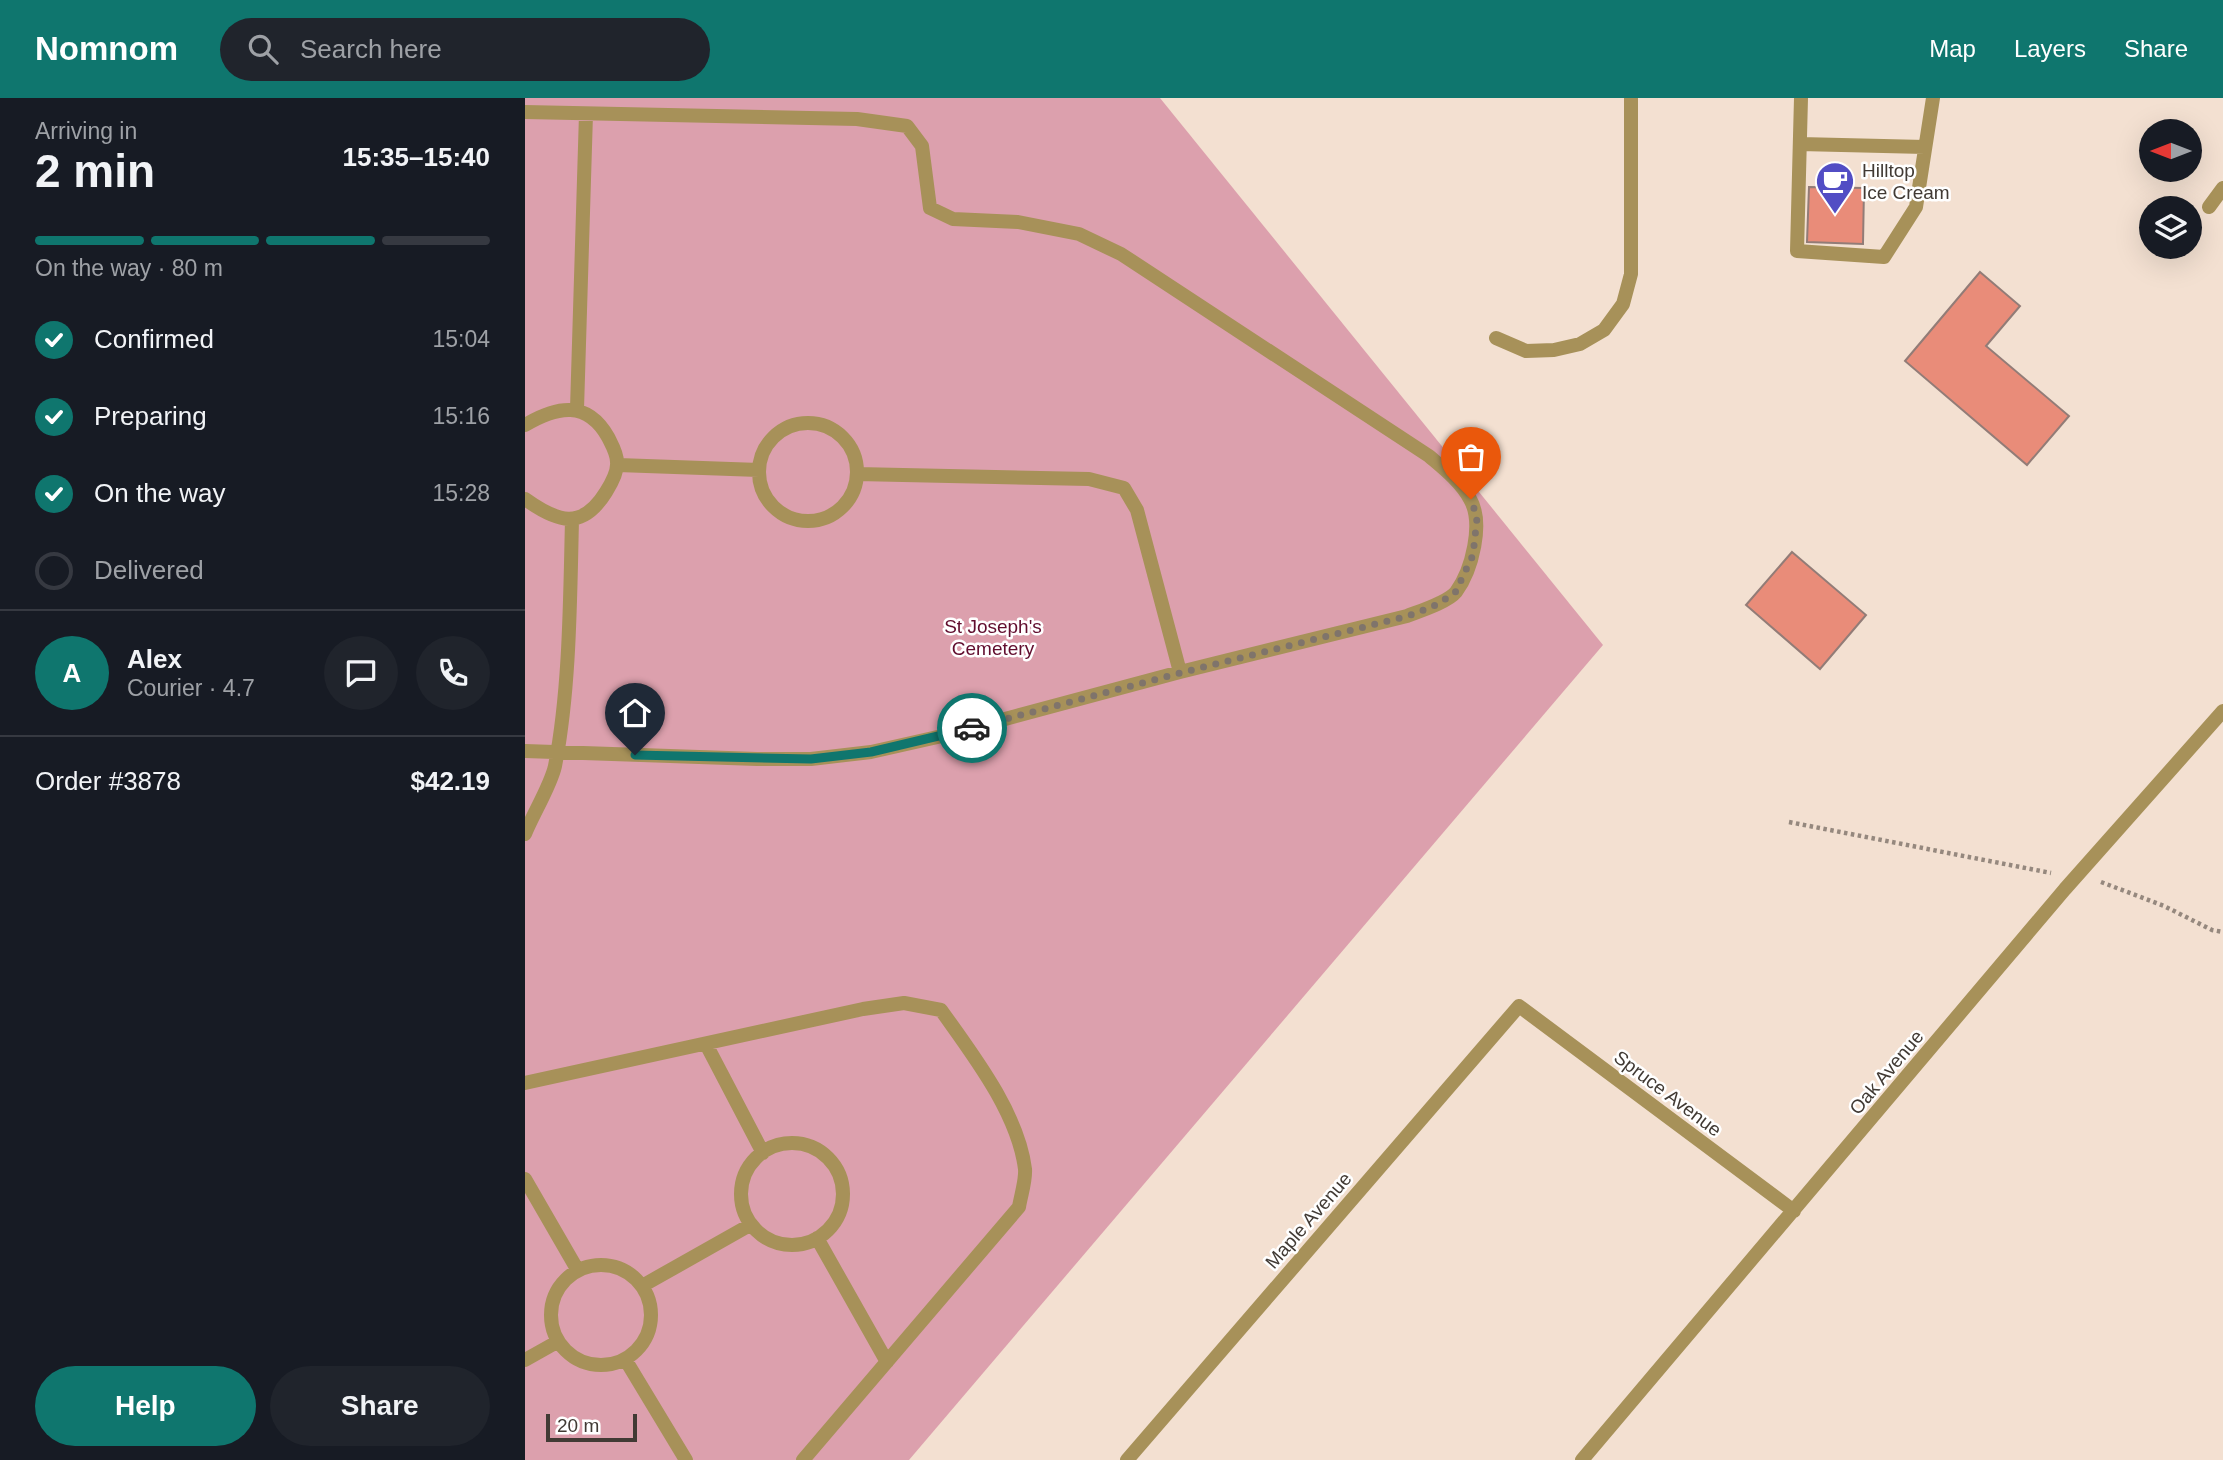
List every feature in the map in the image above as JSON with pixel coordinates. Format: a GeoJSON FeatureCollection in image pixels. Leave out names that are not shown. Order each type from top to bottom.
{"type":"FeatureCollection","features":[{"type":"Feature","properties":{"kind":"street"},"geometry":{"type":"LineString","coordinates":[[1496,338],[1526,351],[1554,350],[1580,344],[1604,330],[1623,304],[1631,274],[1631,98]]}},
{"type":"Feature","properties":{"kind":"street"},"geometry":{"type":"LineString","coordinates":[[1801,98],[1797,251],[1884,257],[1916,206],[1933,98]]}},
{"type":"Feature","properties":{"kind":"street"},"geometry":{"type":"LineString","coordinates":[[525,112],[857,119],[907,126],[922,146],[930,208],[953,219],[1019,222],[1079,234],[1121,254],[1429,456],[1453,477],[1471,499],[1477,518],[1473,555],[1455,593],[1432,607],[1408,616],[942,736],[871,752],[811,759],[525,751]]}},
{"type":"Feature","properties":{"kind":"street"},"geometry":{"type":"LineString","coordinates":[[577,409],[586,114]]}},
{"type":"Feature","properties":{"kind":"street"},"geometry":{"type":"LineString","coordinates":[[1800,144],[1925,147]]}},
{"type":"Feature","properties":{"kind":"street"},"geometry":{"type":"LineString","coordinates":[[2209,207],[2223,188]]}},
{"type":"Feature","properties":{"kind":"street"},"geometry":{"type":"LineString","coordinates":[[525,425],[552,411],[577,409],[590,415],[605,433],[616,452],[618,465],[611,483],[592,511],[583,517],[572,520],[551,515],[525,499]]}},
{"type":"Feature","properties":{"kind":"street"},"geometry":{"type":"LineString","coordinates":[[803,423],[820,424],[835,431],[851,450],[857,474],[854,490],[835,514],[805,522],[776,510],[763,491],[759,470],[763,452],[773,438],[787,428],[803,423]]}},
{"type":"Feature","properties":{"kind":"street"},"geometry":{"type":"LineString","coordinates":[[618,465],[759,470]]}},
{"type":"Feature","properties":{"kind":"street"},"geometry":{"type":"LineString","coordinates":[[857,474],[1089,480],[1124,488],[1137,510],[1180,673]]}},
{"type":"Feature","properties":{"kind":"street"},"geometry":{"type":"LineString","coordinates":[[525,834],[554,768],[563,701],[570,603],[572,520]]}},
{"type":"Feature","properties":{"kind":"street","name":"Oak Avenue"},"geometry":{"type":"LineString","coordinates":[[1582,1460],[2076,877],[2223,711]]}},
{"type":"Feature","properties":{"kind":"street"},"geometry":{"type":"LineString","coordinates":[[525,1083],[863,1009],[904,1003],[941,1010],[979,1064],[1013,1125],[1025,1171],[1019,1207],[803,1460]]}},
{"type":"Feature","properties":{"kind":"street","name":"Spruce Avenue"},"geometry":{"type":"LineString","coordinates":[[1519,1006],[1794,1211]]}},
{"type":"Feature","properties":{"kind":"street","name":"Maple Avenue"},"geometry":{"type":"LineString","coordinates":[[1127,1460],[1519,1006]]}},
{"type":"Feature","properties":{"kind":"street"},"geometry":{"type":"LineString","coordinates":[[706,1044],[763,1153]]}},
{"type":"Feature","properties":{"kind":"street"},"geometry":{"type":"LineString","coordinates":[[797,1143],[813,1148],[827,1157],[837,1170],[842,1186],[842,1203],[836,1220],[825,1233],[794,1245],[777,1243],[761,1235],[750,1225],[743,1207],[741,1191],[745,1175],[753,1161],[763,1153],[781,1145],[797,1143]]}},
{"type":"Feature","properties":{"kind":"street"},"geometry":{"type":"LineString","coordinates":[[525,1179],[577,1269]]}},
{"type":"Feature","properties":{"kind":"street"},"geometry":{"type":"LineString","coordinates":[[642,1286],[750,1225]]}},
{"type":"Feature","properties":{"kind":"street"},"geometry":{"type":"LineString","coordinates":[[817,1238],[887,1362]]}},
{"type":"Feature","properties":{"kind":"street"},"geometry":{"type":"LineString","coordinates":[[603,1264],[619,1267],[642,1286],[650,1303],[651,1319],[639,1348],[625,1359],[610,1364],[593,1365],[577,1359],[557,1342],[551,1317],[553,1300],[560,1284],[577,1269],[603,1264]]}},
{"type":"Feature","properties":{"kind":"street"},"geometry":{"type":"LineString","coordinates":[[525,1360],[557,1342]]}},
{"type":"Feature","properties":{"kind":"street"},"geometry":{"type":"LineString","coordinates":[[625,1359],[686,1460]]}},
{"type":"Feature","properties":{"kind":"path"},"geometry":{"type":"LineString","coordinates":[[1789,821],[2105,883],[2164,906],[2212,930],[2223,932]]}},
{"type":"Feature","properties":{"kind":"green space","name":"St Joseph's Cemetery"},"geometry":{"type":"Polygon","coordinates":[[[525,98],[1160,98],[1603,645],[909,1460],[525,1460],[525,98]]]}},
{"type":"Feature","properties":{"kind":"building","name":"Hilltop Ice Cream"},"geometry":{"type":"Polygon","coordinates":[[[1809,187],[1864,188],[1863,244],[1807,242],[1809,187]]]}},
{"type":"Feature","properties":{"kind":"building"},"geometry":{"type":"Polygon","coordinates":[[[1980,272],[2020,306],[1986,346],[2069,416],[2027,465],[1905,361],[1980,272]]]}},
{"type":"Feature","properties":{"kind":"building"},"geometry":{"type":"Polygon","coordinates":[[[1792,552],[1866,615],[1820,669],[1746,605],[1792,552]]]}},
{"type":"Feature","properties":{"kind":"way so far"},"geometry":{"type":"LineString","coordinates":[[972,728],[1408,616],[1432,607],[1455,593],[1473,555],[1477,518],[1471,499]]}},
{"type":"Feature","properties":{"kind":"place","name":"Hilltop Ice Cream"},"geometry":{"type":"Point","coordinates":[1835,215]}},
{"type":"Feature","properties":{"kind":"route"},"geometry":{"type":"LineString","coordinates":[[635,755],[811,759],[871,752],[972,728]]}}]}
